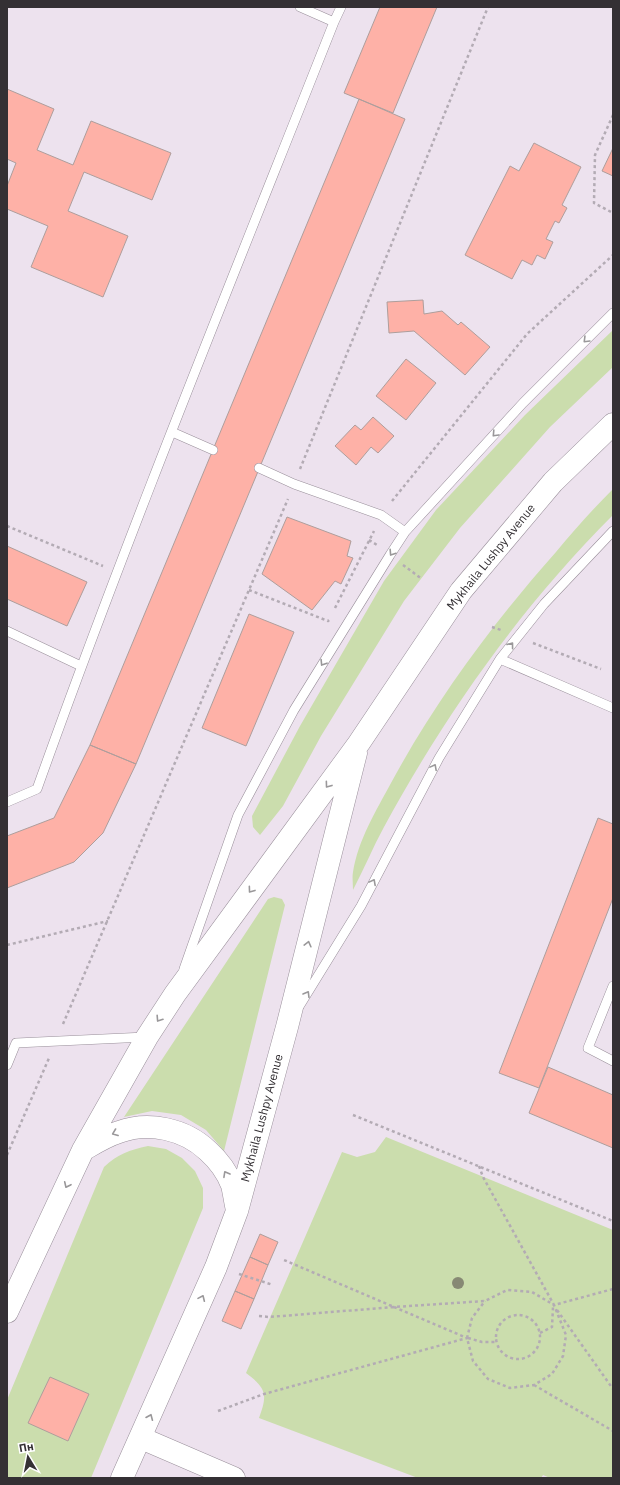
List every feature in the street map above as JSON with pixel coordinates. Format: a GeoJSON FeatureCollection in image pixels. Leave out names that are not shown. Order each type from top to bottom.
{"type":"FeatureCollection","features":[{"type":"Feature","properties":{"kind":"main road","name":"Mykhaila Lushpy Avenue"},"geometry":{"type":"LineString","coordinates":[[7,1312],[83,1150],[147,1037],[175,994],[359,743],[461,591],[553,482],[613,424]]}},
{"type":"Feature","properties":{"kind":"main road","name":"Mykhaila Lushpy Avenue"},"geometry":{"type":"LineString","coordinates":[[122,1478],[216,1267],[237,1211],[287,1027],[359,743]]}},
{"type":"Feature","properties":{"kind":"main road"},"geometry":{"type":"LineString","coordinates":[[83,1150],[100,1139],[120,1131],[147,1127],[174,1131],[199,1142],[219,1161],[232,1185],[237,1211]]}},
{"type":"Feature","properties":{"kind":"main road"},"geometry":{"type":"LineString","coordinates":[[141,1438],[234,1478]]}},
{"type":"Feature","properties":{"kind":"lane"},"geometry":{"type":"LineString","coordinates":[[300,7],[334,22]]}},
{"type":"Feature","properties":{"kind":"lane"},"geometry":{"type":"LineString","coordinates":[[7,802],[37,789],[81,666],[117,572],[341,7]]}},
{"type":"Feature","properties":{"kind":"lane"},"geometry":{"type":"LineString","coordinates":[[175,994],[238,815],[294,710],[405,532],[523,403],[613,313]]}},
{"type":"Feature","properties":{"kind":"lane"},"geometry":{"type":"LineString","coordinates":[[172,432],[213,450]]}},
{"type":"Feature","properties":{"kind":"lane"},"geometry":{"type":"LineString","coordinates":[[259,468],[294,484],[381,515],[405,532]]}},
{"type":"Feature","properties":{"kind":"lane"},"geometry":{"type":"LineString","coordinates":[[287,1027],[361,906],[439,758],[500,659],[516,637],[544,604],[613,531]]}},
{"type":"Feature","properties":{"kind":"lane"},"geometry":{"type":"LineString","coordinates":[[7,631],[81,666]]}},
{"type":"Feature","properties":{"kind":"lane"},"geometry":{"type":"LineString","coordinates":[[500,659],[613,708]]}},
{"type":"Feature","properties":{"kind":"lane"},"geometry":{"type":"LineString","coordinates":[[613,986],[588,1048],[613,1061]]}},
{"type":"Feature","properties":{"kind":"lane"},"geometry":{"type":"LineString","coordinates":[[7,1065],[16,1044],[147,1037]]}},
{"type":"Feature","properties":{"kind":"path"},"geometry":{"type":"LineString","coordinates":[[7,1155],[294,484],[488,7]]}},
{"type":"Feature","properties":{"kind":"path"},"geometry":{"type":"LineString","coordinates":[[613,115],[595,155],[594,203],[613,213]]}},
{"type":"Feature","properties":{"kind":"path"},"geometry":{"type":"LineString","coordinates":[[249,590],[328,621],[381,515],[527,334],[613,255]]}},
{"type":"Feature","properties":{"kind":"path"},"geometry":{"type":"LineString","coordinates":[[7,526],[117,572]]}},
{"type":"Feature","properties":{"kind":"path"},"geometry":{"type":"LineString","coordinates":[[492,627],[602,669]]}},
{"type":"Feature","properties":{"kind":"path"},"geometry":{"type":"LineString","coordinates":[[7,945],[108,921]]}},
{"type":"Feature","properties":{"kind":"path"},"geometry":{"type":"LineString","coordinates":[[353,1115],[613,1221]]}},
{"type":"Feature","properties":{"kind":"path"},"geometry":{"type":"LineString","coordinates":[[478,1165],[483,1177],[554,1306],[613,1389]]}},
{"type":"Feature","properties":{"kind":"path"},"geometry":{"type":"LineString","coordinates":[[284,1260],[467,1338],[482,1342],[496,1342]]}},
{"type":"Feature","properties":{"kind":"path"},"geometry":{"type":"LineString","coordinates":[[216,1267],[273,1285]]}},
{"type":"Feature","properties":{"kind":"path"},"geometry":{"type":"LineString","coordinates":[[554,1306],[613,1289]]}},
{"type":"Feature","properties":{"kind":"path"},"geometry":{"type":"LineString","coordinates":[[260,1316],[270,1318],[485,1301],[507,1290],[532,1292],[554,1306],[566,1336],[563,1356],[552,1374],[534,1385],[510,1388],[488,1379],[473,1361],[467,1338],[472,1318],[485,1301]]}},
{"type":"Feature","properties":{"kind":"path"},"geometry":{"type":"LineString","coordinates":[[540,1333],[552,1327],[554,1306]]}},
{"type":"Feature","properties":{"kind":"path"},"geometry":{"type":"LineString","coordinates":[[518,1315],[528,1317],[536,1324],[540,1333],[540,1343],[535,1351],[527,1358],[517,1360],[508,1357],[500,1351],[496,1342],[496,1332],[500,1323],[508,1317],[518,1315]]}},
{"type":"Feature","properties":{"kind":"path"},"geometry":{"type":"LineString","coordinates":[[218,1411],[264,1394],[467,1338]]}},
{"type":"Feature","properties":{"kind":"path"},"geometry":{"type":"LineString","coordinates":[[534,1385],[613,1431]]}},
{"type":"Feature","properties":{"kind":"green space"},"geometry":{"type":"Polygon","coordinates":[[[613,330],[613,367],[550,427],[460,528],[404,601],[321,736],[283,806],[260,835],[253,827],[252,816],[300,726],[384,581],[436,510],[525,415],[613,330]]]}},
{"type":"Feature","properties":{"kind":"green space"},"geometry":{"type":"Polygon","coordinates":[[[613,489],[613,515],[579,550],[516,624],[459,702],[408,785],[380,835],[353,890],[355,860],[363,837],[408,752],[446,692],[510,606],[598,504],[613,489]]]}},
{"type":"Feature","properties":{"kind":"green space"},"geometry":{"type":"Polygon","coordinates":[[[274,897],[282,899],[285,905],[224,1151],[206,1130],[181,1115],[152,1111],[124,1117],[268,899],[274,897]]]}},
{"type":"Feature","properties":{"kind":"green space"},"geometry":{"type":"Polygon","coordinates":[[[386,1137],[613,1230],[613,1478],[550,1478],[543,1475],[541,1478],[418,1478],[259,1418],[264,1403],[263,1392],[258,1383],[246,1373],[342,1152],[357,1157],[375,1152],[386,1137]]]}},
{"type":"Feature","properties":{"kind":"green space"},"geometry":{"type":"Polygon","coordinates":[[[148,1146],[166,1149],[182,1158],[195,1171],[203,1188],[203,1208],[91,1478],[7,1478],[7,1400],[104,1167],[124,1153],[148,1146]]]}},
{"type":"Feature","properties":{"kind":"building"},"geometry":{"type":"Polygon","coordinates":[[[380,7],[437,7],[393,113],[344,93],[380,7]]]}},
{"type":"Feature","properties":{"kind":"building"},"geometry":{"type":"Polygon","coordinates":[[[7,89],[54,109],[37,150],[73,165],[91,121],[171,153],[152,200],[84,172],[68,211],[128,236],[103,297],[31,267],[48,226],[7,209],[7,186],[16,163],[7,159],[7,89]]]}},
{"type":"Feature","properties":{"kind":"building"},"geometry":{"type":"Polygon","coordinates":[[[359,99],[405,119],[136,764],[90,745],[359,99]]]}},
{"type":"Feature","properties":{"kind":"building"},"geometry":{"type":"Polygon","coordinates":[[[534,143],[581,167],[562,205],[567,208],[559,223],[555,221],[546,239],[553,242],[545,259],[537,255],[532,265],[522,260],[512,279],[465,255],[510,166],[519,171],[534,143]]]}},
{"type":"Feature","properties":{"kind":"building"},"geometry":{"type":"Polygon","coordinates":[[[613,148],[613,176],[602,171],[613,148]]]}},
{"type":"Feature","properties":{"kind":"building"},"geometry":{"type":"Polygon","coordinates":[[[423,300],[424,314],[442,311],[458,325],[461,322],[490,347],[465,375],[414,331],[389,333],[387,302],[423,300]]]}},
{"type":"Feature","properties":{"kind":"building"},"geometry":{"type":"Polygon","coordinates":[[[406,359],[436,383],[406,420],[376,396],[406,359]]]}},
{"type":"Feature","properties":{"kind":"building"},"geometry":{"type":"Polygon","coordinates":[[[373,417],[394,436],[378,453],[371,447],[356,465],[335,446],[355,425],[361,430],[373,417]]]}},
{"type":"Feature","properties":{"kind":"building"},"geometry":{"type":"Polygon","coordinates":[[[287,517],[351,541],[347,556],[353,558],[341,584],[335,581],[312,610],[262,574],[287,517]]]}},
{"type":"Feature","properties":{"kind":"building"},"geometry":{"type":"Polygon","coordinates":[[[7,546],[87,582],[67,626],[7,599],[7,546]]]}},
{"type":"Feature","properties":{"kind":"building"},"geometry":{"type":"Polygon","coordinates":[[[249,614],[294,632],[246,746],[202,728],[249,614]]]}},
{"type":"Feature","properties":{"kind":"building"},"geometry":{"type":"Polygon","coordinates":[[[90,745],[136,764],[103,833],[74,862],[7,888],[7,836],[54,818],[90,745]]]}},
{"type":"Feature","properties":{"kind":"building"},"geometry":{"type":"Polygon","coordinates":[[[598,818],[613,824],[613,898],[539,1088],[499,1073],[598,818]]]}},
{"type":"Feature","properties":{"kind":"building"},"geometry":{"type":"Polygon","coordinates":[[[548,1067],[613,1095],[613,1148],[529,1113],[548,1067]]]}},
{"type":"Feature","properties":{"kind":"building"},"geometry":{"type":"Polygon","coordinates":[[[260,1234],[278,1242],[268,1265],[250,1257],[260,1234]]]}},
{"type":"Feature","properties":{"kind":"building"},"geometry":{"type":"Polygon","coordinates":[[[250,1257],[268,1265],[254,1299],[235,1291],[250,1257]]]}},
{"type":"Feature","properties":{"kind":"building"},"geometry":{"type":"Polygon","coordinates":[[[235,1291],[254,1299],[241,1329],[222,1321],[235,1291]]]}},
{"type":"Feature","properties":{"kind":"building"},"geometry":{"type":"Polygon","coordinates":[[[50,1377],[89,1394],[68,1441],[28,1423],[50,1377]]]}}]}
